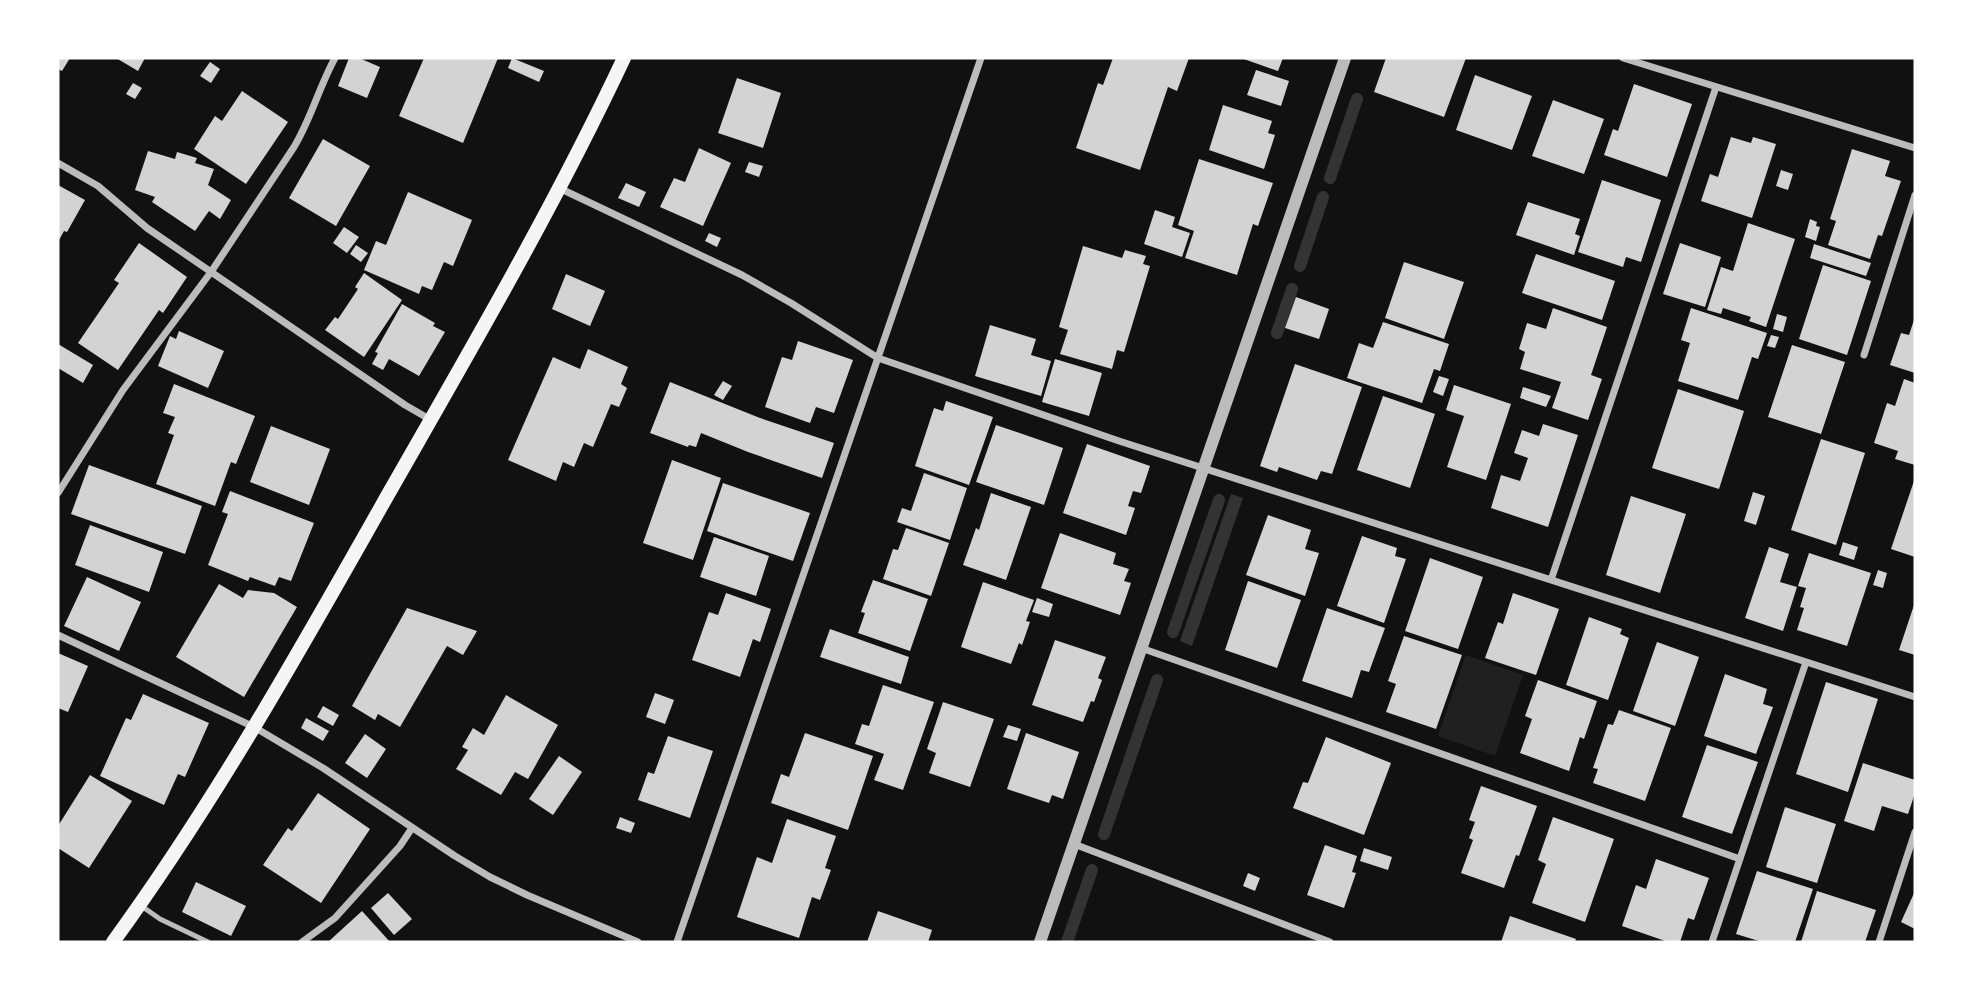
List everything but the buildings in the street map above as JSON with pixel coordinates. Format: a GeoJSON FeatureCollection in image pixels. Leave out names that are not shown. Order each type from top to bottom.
{"type":"FeatureCollection","features":[{"type":"Feature","properties":{"kind":"main road"},"geometry":{"type":"LineString","coordinates":[[113,942],[206,806],[254,727],[516,269],[624,58]]}},
{"type":"Feature","properties":{"kind":"street"},"geometry":{"type":"LineString","coordinates":[[58,493],[123,390],[211,272],[304,132],[325,75],[335,58]]}},
{"type":"Feature","properties":{"kind":"street"},"geometry":{"type":"LineString","coordinates":[[677,942],[981,58]]}},
{"type":"Feature","properties":{"kind":"street"},"geometry":{"type":"LineString","coordinates":[[1040,942],[1345,58]]}},
{"type":"Feature","properties":{"kind":"street"},"geometry":{"type":"LineString","coordinates":[[1623,58],[1915,148]]}},
{"type":"Feature","properties":{"kind":"street"},"geometry":{"type":"LineString","coordinates":[[1551,580],[1716,87]]}},
{"type":"Feature","properties":{"kind":"street"},"geometry":{"type":"LineString","coordinates":[[58,163],[98,187],[147,228],[393,397],[431,420]]}},
{"type":"Feature","properties":{"kind":"street"},"geometry":{"type":"LineString","coordinates":[[559,188],[742,275],[878,358],[1203,469],[1915,697]]}},
{"type":"Feature","properties":{"kind":"street"},"geometry":{"type":"LineString","coordinates":[[1864,355],[1915,195]]}},
{"type":"Feature","properties":{"kind":"street"},"geometry":{"type":"LineString","coordinates":[[58,635],[254,727],[323,768],[490,877],[638,942]]}},
{"type":"Feature","properties":{"kind":"street"},"geometry":{"type":"LineString","coordinates":[[1141,648],[1740,859]]}},
{"type":"Feature","properties":{"kind":"street"},"geometry":{"type":"LineString","coordinates":[[1712,942],[1806,662]]}},
{"type":"Feature","properties":{"kind":"street"},"geometry":{"type":"LineString","coordinates":[[302,942],[335,918],[400,846],[412,828]]}},
{"type":"Feature","properties":{"kind":"street"},"geometry":{"type":"LineString","coordinates":[[1879,942],[1915,832]]}},
{"type":"Feature","properties":{"kind":"street"},"geometry":{"type":"LineString","coordinates":[[1074,844],[1330,942]]}},
{"type":"Feature","properties":{"kind":"lane"},"geometry":{"type":"LineString","coordinates":[[139,904],[160,919],[208,942]]}},
{"type":"Feature","properties":{"kind":"shaded area"},"geometry":{"type":"Polygon","coordinates":[[[1231,494],[1243,498],[1192,646],[1180,641],[1231,494]]]}},
{"type":"Feature","properties":{"kind":"shaded area"},"geometry":{"type":"Polygon","coordinates":[[[1466,655],[1523,675],[1495,756],[1438,736],[1466,655]]]}},
{"type":"Feature","properties":{"kind":"waterway"},"geometry":{"type":"LineString","coordinates":[[1330,178],[1357,99]]}},
{"type":"Feature","properties":{"kind":"waterway"},"geometry":{"type":"LineString","coordinates":[[1300,266],[1323,197]]}},
{"type":"Feature","properties":{"kind":"waterway"},"geometry":{"type":"LineString","coordinates":[[1277,333],[1292,289]]}},
{"type":"Feature","properties":{"kind":"waterway"},"geometry":{"type":"LineString","coordinates":[[1173,632],[1219,500]]}},
{"type":"Feature","properties":{"kind":"waterway"},"geometry":{"type":"LineString","coordinates":[[1104,834],[1157,680]]}},
{"type":"Feature","properties":{"kind":"waterway"},"geometry":{"type":"LineString","coordinates":[[1067,942],[1092,870]]}}]}
